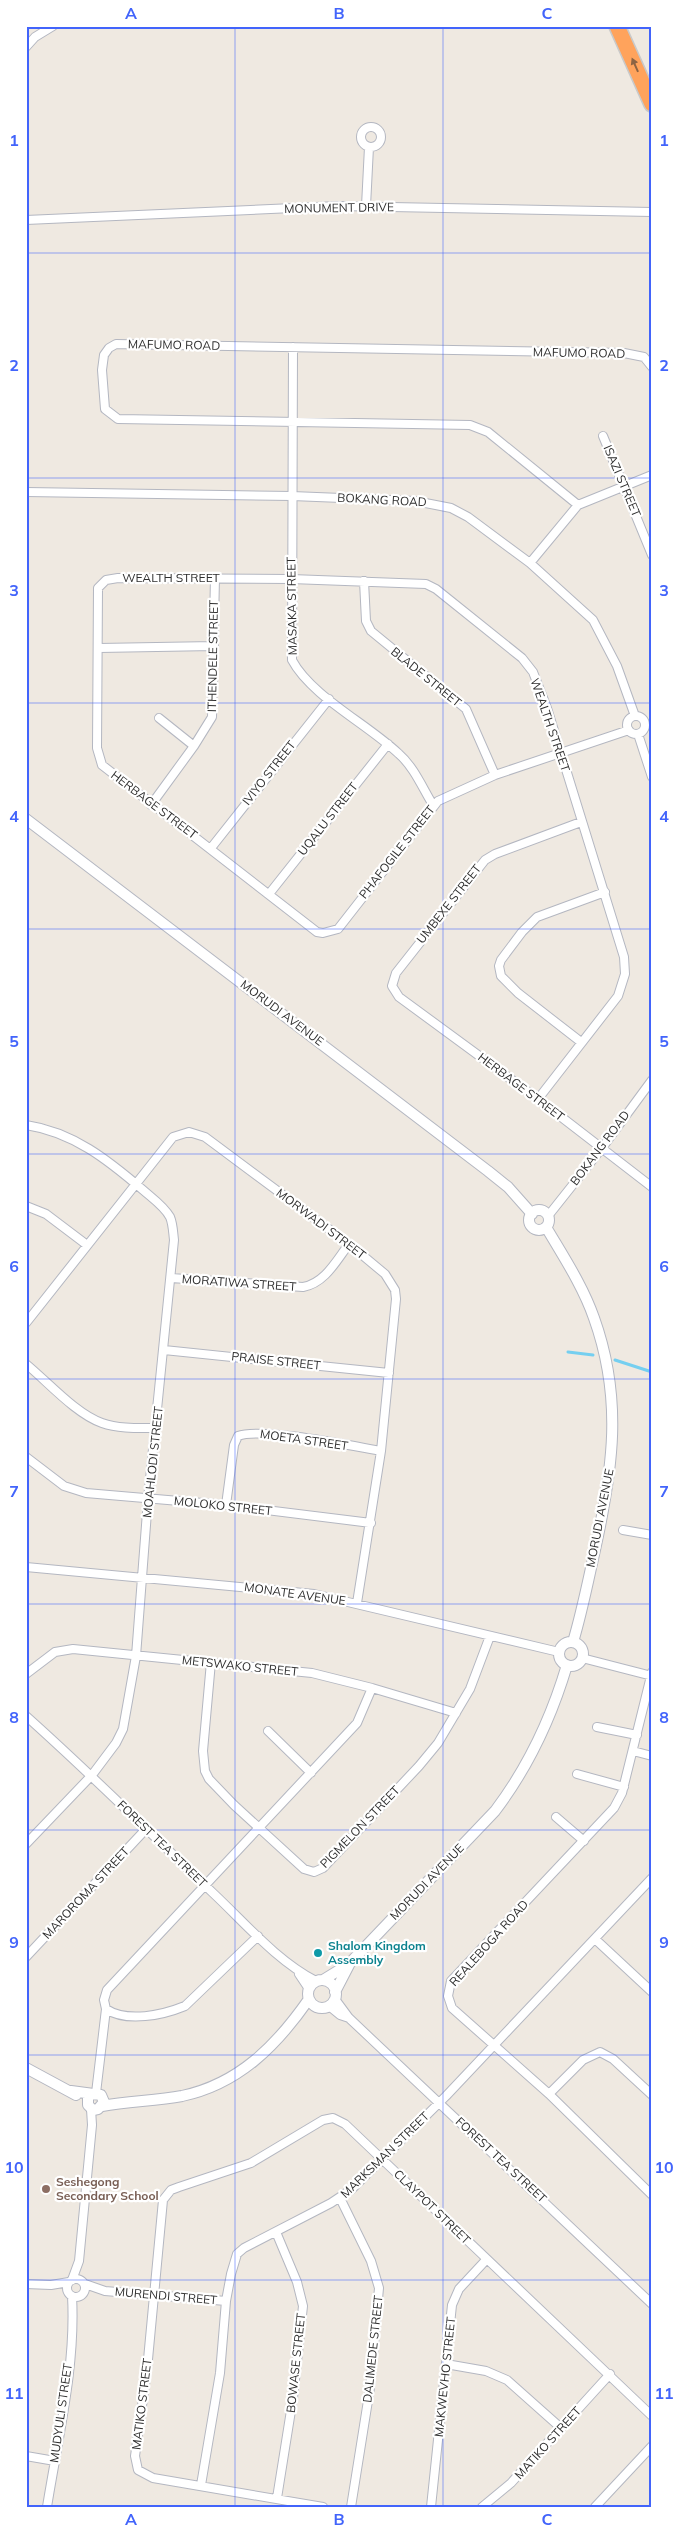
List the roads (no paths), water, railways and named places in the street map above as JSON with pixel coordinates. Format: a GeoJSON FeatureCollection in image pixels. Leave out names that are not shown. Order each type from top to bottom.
{"type":"FeatureCollection","features":[{"type":"Feature","properties":{"kind":"highway"},"geometry":{"type":"LineString","coordinates":[[617,26],[652,104]]}},
{"type":"Feature","properties":{"kind":"street"},"geometry":{"type":"LineString","coordinates":[[26,46],[53,26]]}},
{"type":"Feature","properties":{"kind":"street"},"geometry":{"type":"LineString","coordinates":[[366,206],[369,147]]}},
{"type":"Feature","properties":{"kind":"street","name":"MONUMENT DRIVE"},"geometry":{"type":"LineString","coordinates":[[26,220],[366,206],[652,212]]}},
{"type":"Feature","properties":{"kind":"street","name":"MAFUMO ROAD"},"geometry":{"type":"LineString","coordinates":[[578,504],[488,432],[470,425],[293,420],[118,419],[105,409],[102,370],[106,352],[116,344],[624,353],[644,356],[652,367]]}},
{"type":"Feature","properties":{"kind":"street","name":"MASAKA STREET"},"geometry":{"type":"LineString","coordinates":[[293,347],[292,660],[297,669],[329,699],[404,758],[433,805]]}},
{"type":"Feature","properties":{"kind":"street","name":"ISAZI STREET"},"geometry":{"type":"LineString","coordinates":[[603,436],[652,555]]}},
{"type":"Feature","properties":{"kind":"street"},"geometry":{"type":"LineString","coordinates":[[530,563],[578,504],[652,475]]}},
{"type":"Feature","properties":{"kind":"street","name":"BOKANG ROAD"},"geometry":{"type":"LineString","coordinates":[[26,492],[292,496],[415,501],[451,508],[468,517],[530,563],[593,620],[617,666],[635,716]]}},
{"type":"Feature","properties":{"kind":"street","name":"WEALTH STREET"},"geometry":{"type":"LineString","coordinates":[[97,596],[100,585],[113,578],[215,577],[418,583],[432,586],[522,658],[532,672],[547,708],[581,822],[605,892],[624,956],[626,974],[618,996],[538,1099]]}},
{"type":"Feature","properties":{"kind":"street","name":"ITHENDELE STREET"},"geometry":{"type":"LineString","coordinates":[[151,805],[194,746],[212,716],[215,577]]}},
{"type":"Feature","properties":{"kind":"street","name":"BLADE STREET"},"geometry":{"type":"LineString","coordinates":[[364,581],[366,621],[371,631],[466,710],[495,775]]}},
{"type":"Feature","properties":{"kind":"street","name":"HERBAGE STREET"},"geometry":{"type":"LineString","coordinates":[[97,596],[99,648],[97,748],[99,760],[151,805],[211,848],[317,932]]}},
{"type":"Feature","properties":{"kind":"street"},"geometry":{"type":"LineString","coordinates":[[99,648],[214,646]]}},
{"type":"Feature","properties":{"kind":"street","name":"IVIYO STREET"},"geometry":{"type":"LineString","coordinates":[[211,848],[329,699]]}},
{"type":"Feature","properties":{"kind":"street"},"geometry":{"type":"LineString","coordinates":[[638,734],[642,732],[648,723],[635,716],[628,721],[629,730],[638,734],[652,777]]}},
{"type":"Feature","properties":{"kind":"street"},"geometry":{"type":"LineString","coordinates":[[159,718],[194,746]]}},
{"type":"Feature","properties":{"kind":"street","name":"PHAFOGILE STREET"},"geometry":{"type":"LineString","coordinates":[[317,932],[328,933],[338,929],[433,805],[458,791],[495,775],[629,730]]}},
{"type":"Feature","properties":{"kind":"street","name":"UQALU STREET"},"geometry":{"type":"LineString","coordinates":[[269,894],[388,744]]}},
{"type":"Feature","properties":{"kind":"street","name":"MORUDI AVENUE"},"geometry":{"type":"LineString","coordinates":[[26,819],[488,1170],[508,1187],[532,1214],[529,1221],[532,1228],[540,1230],[546,1227],[579,1284],[594,1317],[610,1378],[613,1413],[609,1484],[573,1642]]}},
{"type":"Feature","properties":{"kind":"street","name":"UMBEXE STREET"},"geometry":{"type":"LineString","coordinates":[[392,986],[396,973],[484,860],[495,854],[581,822]]}},
{"type":"Feature","properties":{"kind":"street"},"geometry":{"type":"LineString","coordinates":[[582,1042],[518,993],[500,976],[499,966],[500,960],[522,932],[537,917],[605,892]]}},
{"type":"Feature","properties":{"kind":"street","name":"HERBAGE STREET"},"geometry":{"type":"LineString","coordinates":[[392,986],[399,997],[538,1099],[652,1187]]}},
{"type":"Feature","properties":{"kind":"street","name":"BOKANG ROAD"},"geometry":{"type":"LineString","coordinates":[[548,1216],[602,1148],[652,1080]]}},
{"type":"Feature","properties":{"kind":"street","name":"MOAHLODI STREET"},"geometry":{"type":"LineString","coordinates":[[26,1125],[55,1132],[86,1146],[134,1183],[160,1204],[170,1219],[174,1240],[148,1499],[136,1656],[121,1735],[92,1775],[26,1844]]}},
{"type":"Feature","properties":{"kind":"street","name":"MORWADI STREET"},"geometry":{"type":"LineString","coordinates":[[26,1323],[134,1183],[173,1137],[182,1132],[199,1134],[349,1244],[385,1274],[395,1290],[396,1299],[381,1451],[357,1603]]}},
{"type":"Feature","properties":{"kind":"street"},"geometry":{"type":"LineString","coordinates":[[26,1206],[46,1214],[87,1245]]}},
{"type":"Feature","properties":{"kind":"street"},"geometry":{"type":"LineString","coordinates":[[532,1214],[542,1211],[548,1216],[546,1227]]}},
{"type":"Feature","properties":{"kind":"street","name":"MORATIWA STREET"},"geometry":{"type":"LineString","coordinates":[[171,1278],[303,1287],[312,1285],[326,1274],[349,1244]]}},
{"type":"Feature","properties":{"kind":"street","name":"PRAISE STREET"},"geometry":{"type":"LineString","coordinates":[[164,1350],[389,1373]]}},
{"type":"Feature","properties":{"kind":"street"},"geometry":{"type":"LineString","coordinates":[[26,1364],[86,1415],[102,1424],[122,1427],[156,1428]]}},
{"type":"Feature","properties":{"kind":"street","name":"MOETA STREET"},"geometry":{"type":"LineString","coordinates":[[226,1505],[234,1444],[238,1436],[243,1434],[264,1434],[381,1451]]}},
{"type":"Feature","properties":{"kind":"street","name":"MOLOKO STREET"},"geometry":{"type":"LineString","coordinates":[[26,1457],[58,1482],[72,1489],[148,1499],[226,1505],[370,1523]]}},
{"type":"Feature","properties":{"kind":"street"},"geometry":{"type":"LineString","coordinates":[[623,1530],[652,1535]]}},
{"type":"Feature","properties":{"kind":"street","name":"MONATE AVENUE"},"geometry":{"type":"LineString","coordinates":[[26,1567],[288,1591],[357,1603],[559,1652]]}},
{"type":"Feature","properties":{"kind":"street","name":"PIGMELON STREET"},"geometry":{"type":"LineString","coordinates":[[211,1662],[203,1751],[205,1771],[222,1792],[258,1827],[304,1869],[314,1872],[323,1868],[419,1766],[438,1743],[474,1679],[490,1636]]}},
{"type":"Feature","properties":{"kind":"street"},"geometry":{"type":"LineString","coordinates":[[573,1642],[581,1648],[582,1658],[576,1664],[567,1665],[560,1659],[559,1652],[563,1645],[573,1642]]}},
{"type":"Feature","properties":{"kind":"street","name":"METSWAKO STREET"},"geometry":{"type":"LineString","coordinates":[[26,1674],[45,1657],[54,1652],[81,1650],[299,1671],[372,1688],[456,1713]]}},
{"type":"Feature","properties":{"kind":"street"},"geometry":{"type":"LineString","coordinates":[[582,1658],[651,1674]]}},
{"type":"Feature","properties":{"kind":"street","name":"MORUDI AVENUE"},"geometry":{"type":"LineString","coordinates":[[26,2068],[95,2101],[122,2102],[184,2095],[229,2079],[270,2048],[295,2020],[314,1988],[349,1964],[495,1811],[512,1788],[538,1743],[550,1717],[567,1665]]}},
{"type":"Feature","properties":{"kind":"street","name":"REALEBOGA ROAD"},"geometry":{"type":"LineString","coordinates":[[651,1674],[624,1787],[614,1808],[451,1981],[448,1986],[448,1996],[452,2008],[549,2094],[652,2195]]}},
{"type":"Feature","properties":{"kind":"street"},"geometry":{"type":"LineString","coordinates":[[26,2284],[51,2285],[71,2281],[79,2261],[92,2125],[106,2009],[104,2000],[107,1990],[258,1827],[357,1724],[372,1688]]}},
{"type":"Feature","properties":{"kind":"street","name":"FOREST TEA STREET"},"geometry":{"type":"LineString","coordinates":[[26,1716],[92,1775],[146,1829],[314,1988]]}},
{"type":"Feature","properties":{"kind":"street"},"geometry":{"type":"LineString","coordinates":[[596,1727],[637,1735]]}},
{"type":"Feature","properties":{"kind":"street"},"geometry":{"type":"LineString","coordinates":[[268,1731],[310,1773]]}},
{"type":"Feature","properties":{"kind":"street"},"geometry":{"type":"LineString","coordinates":[[633,1751],[652,1756]]}},
{"type":"Feature","properties":{"kind":"street"},"geometry":{"type":"LineString","coordinates":[[577,1774],[624,1787]]}},
{"type":"Feature","properties":{"kind":"street"},"geometry":{"type":"LineString","coordinates":[[556,1817],[584,1840]]}},
{"type":"Feature","properties":{"kind":"street","name":"MAROROMA STREET"},"geometry":{"type":"LineString","coordinates":[[26,1957],[146,1829]]}},
{"type":"Feature","properties":{"kind":"street","name":"MARKSMAN STREET"},"geometry":{"type":"LineString","coordinates":[[202,2485],[220,2373],[226,2301],[237,2254],[244,2248],[340,2198],[383,2160],[494,2046],[652,1878]]}},
{"type":"Feature","properties":{"kind":"street"},"geometry":{"type":"LineString","coordinates":[[106,2009],[123,2016],[146,2016],[185,2006],[258,1936]]}},
{"type":"Feature","properties":{"kind":"street"},"geometry":{"type":"LineString","coordinates":[[595,1939],[652,1992]]}},
{"type":"Feature","properties":{"kind":"street","name":"MORUDI AVENUE"},"geometry":{"type":"LineString","coordinates":[[333,1999],[349,1964]]}},
{"type":"Feature","properties":{"kind":"street"},"geometry":{"type":"LineString","coordinates":[[332,1985],[333,1999],[317,2007],[314,1988],[332,1985]]}},
{"type":"Feature","properties":{"kind":"street","name":"FOREST TEA STREET"},"geometry":{"type":"LineString","coordinates":[[333,1999],[340,2015],[349,2018],[652,2304]]}},
{"type":"Feature","properties":{"kind":"street","name":"MORUDI AVENUE"},"geometry":{"type":"LineString","coordinates":[[295,2020],[317,2007]]}},
{"type":"Feature","properties":{"kind":"street"},"geometry":{"type":"LineString","coordinates":[[549,2094],[583,2060],[600,2052],[613,2059],[652,2095]]}},
{"type":"Feature","properties":{"kind":"street","name":"CLAYPOT STREET"},"geometry":{"type":"LineString","coordinates":[[179,2187],[251,2163],[323,2120],[329,2118],[337,2119],[345,2124],[652,2416]]}},
{"type":"Feature","properties":{"kind":"street","name":"MATIKO STREET"},"geometry":{"type":"LineString","coordinates":[[179,2187],[167,2194],[162,2206],[147,2370],[135,2456],[136,2465],[141,2473],[153,2478],[323,2507]]}},
{"type":"Feature","properties":{"kind":"street","name":"DALIMEDE STREET"},"geometry":{"type":"LineString","coordinates":[[340,2198],[371,2261],[379,2288],[370,2388],[351,2507]]}},
{"type":"Feature","properties":{"kind":"street","name":"BOWASE STREET"},"geometry":{"type":"LineString","coordinates":[[276,2232],[297,2282],[302,2306],[293,2398],[277,2498]]}},
{"type":"Feature","properties":{"kind":"street","name":"MAKWEVHO STREET"},"geometry":{"type":"LineString","coordinates":[[431,2507],[450,2317],[455,2298],[464,2282],[486,2260]]}},
{"type":"Feature","properties":{"kind":"street"},"geometry":{"type":"LineString","coordinates":[[79,2261],[84,2283]]}},
{"type":"Feature","properties":{"kind":"street","name":"MURENDI STREET"},"geometry":{"type":"LineString","coordinates":[[71,2281],[78,2279],[105,2291]]}},
{"type":"Feature","properties":{"kind":"street","name":"MUDYULI STREET"},"geometry":{"type":"LineString","coordinates":[[71,2281],[70,2294],[73,2318]]}},
{"type":"Feature","properties":{"kind":"street","name":"MUDYULI STREET"},"geometry":{"type":"LineString","coordinates":[[47,2507],[55,2461],[73,2318],[84,2283]]}},
{"type":"Feature","properties":{"kind":"street"},"geometry":{"type":"LineString","coordinates":[[51,2285],[70,2294]]}},
{"type":"Feature","properties":{"kind":"street","name":"MURENDI STREET"},"geometry":{"type":"LineString","coordinates":[[70,2294],[105,2291],[226,2301]]}},
{"type":"Feature","properties":{"kind":"street"},"geometry":{"type":"LineString","coordinates":[[446,2364],[486,2371],[507,2380],[561,2428]]}},
{"type":"Feature","properties":{"kind":"street","name":"MATIKO STREET"},"geometry":{"type":"LineString","coordinates":[[482,2507],[511,2483],[610,2374]]}},
{"type":"Feature","properties":{"kind":"street"},"geometry":{"type":"LineString","coordinates":[[595,2507],[652,2446]]}},
{"type":"Feature","properties":{"kind":"street"},"geometry":{"type":"LineString","coordinates":[[26,2456],[55,2461]]}},
{"type":"Feature","properties":{"kind":"waterway"},"geometry":{"type":"LineString","coordinates":[[568,1352],[593,1355]]}},
{"type":"Feature","properties":{"kind":"waterway"},"geometry":{"type":"LineString","coordinates":[[615,1360],[652,1372]]}},
{"type":"Feature","properties":{"kind":"place","name":"Shalom Kingdom Assembly"},"geometry":{"type":"Point","coordinates":[318,1953]}},
{"type":"Feature","properties":{"kind":"place","name":"Seshegong Secondary School"},"geometry":{"type":"Point","coordinates":[46,2189]}}]}
